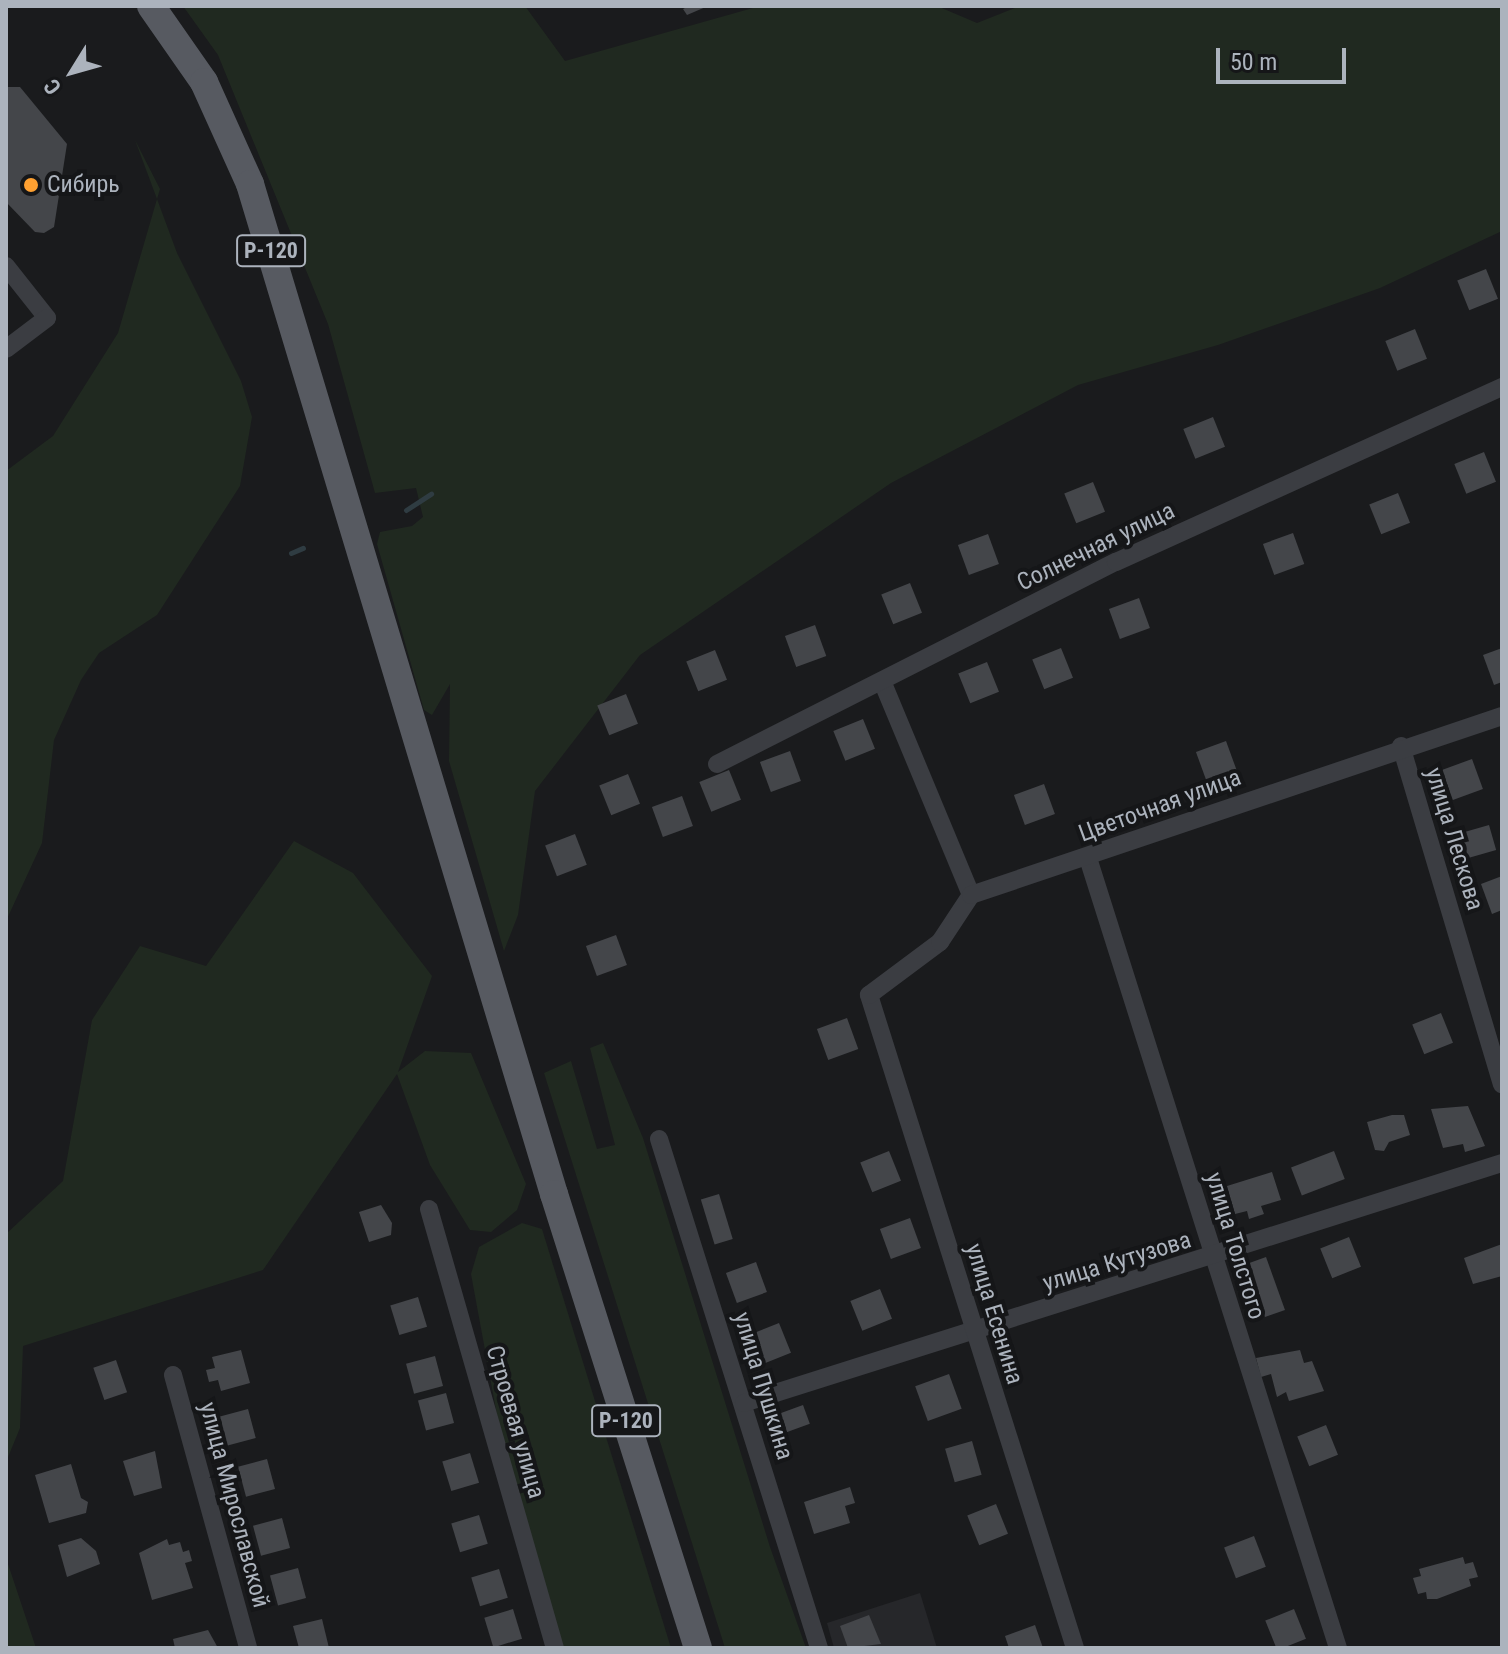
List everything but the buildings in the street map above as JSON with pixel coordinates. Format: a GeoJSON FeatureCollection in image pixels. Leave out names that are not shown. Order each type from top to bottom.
{"type":"FeatureCollection","features":[{"type":"Feature","properties":{"kind":"main road","name":"Р-120"},"geometry":{"type":"LineString","coordinates":[[151,6],[204,82],[250,184],[554,1194],[698,1648]]}},
{"type":"Feature","properties":{"kind":"street"},"geometry":{"type":"LineString","coordinates":[[6,266],[47,318],[6,349]]}},
{"type":"Feature","properties":{"kind":"street","name":"Солнечная улица"},"geometry":{"type":"LineString","coordinates":[[717,764],[1116,562],[1502,387]]}},
{"type":"Feature","properties":{"kind":"street"},"geometry":{"type":"LineString","coordinates":[[882,681],[971,895]]}},
{"type":"Feature","properties":{"kind":"street","name":"Цветочная улица"},"geometry":{"type":"LineString","coordinates":[[971,895],[1088,858],[1401,746],[1502,716]]}},
{"type":"Feature","properties":{"kind":"street","name":"улица Лескова"},"geometry":{"type":"LineString","coordinates":[[1401,746],[1502,1084]]}},
{"type":"Feature","properties":{"kind":"street","name":"улица Толстого"},"geometry":{"type":"LineString","coordinates":[[1088,858],[1338,1648]]}},
{"type":"Feature","properties":{"kind":"street","name":"улица Есенина"},"geometry":{"type":"LineString","coordinates":[[971,895],[940,942],[869,995],[1075,1648]]}},
{"type":"Feature","properties":{"kind":"street","name":"улица Пушкина"},"geometry":{"type":"LineString","coordinates":[[659,1139],[819,1648]]}},
{"type":"Feature","properties":{"kind":"street","name":"улица Кутузова"},"geometry":{"type":"LineString","coordinates":[[744,1403],[1214,1258],[1502,1163]]}},
{"type":"Feature","properties":{"kind":"street","name":"Строевая улица"},"geometry":{"type":"LineString","coordinates":[[429,1209],[555,1648]]}},
{"type":"Feature","properties":{"kind":"street","name":"улица Мирославской"},"geometry":{"type":"LineString","coordinates":[[173,1375],[248,1648]]}},
{"type":"Feature","properties":{"kind":"shaded area"},"geometry":{"type":"Polygon","coordinates":[[[183,6],[525,6],[565,61],[760,6],[937,6],[977,23],[1020,6],[1502,6],[1502,231],[1380,288],[1218,345],[1078,385],[891,483],[640,655],[535,791],[518,915],[504,951],[449,761],[450,684],[432,715],[424,710],[377,544],[380,532],[412,526],[423,517],[416,488],[375,493],[328,324],[218,55],[183,6]]]}},
{"type":"Feature","properties":{"kind":"shaded area"},"geometry":{"type":"Polygon","coordinates":[[[135,140],[160,189],[157,199],[135,140]]]}},
{"type":"Feature","properties":{"kind":"shaded area"},"geometry":{"type":"Polygon","coordinates":[[[157,199],[177,253],[241,381],[252,417],[240,486],[157,615],[99,653],[81,680],[54,740],[42,843],[6,921],[6,471],[53,436],[118,333],[157,199]]]}},
{"type":"Feature","properties":{"kind":"shaded area"},"geometry":{"type":"Polygon","coordinates":[[[294,841],[353,873],[432,976],[398,1072],[425,1051],[471,1053],[526,1184],[517,1210],[491,1232],[470,1230],[430,1165],[397,1074],[263,1270],[23,1346],[20,1428],[6,1462],[6,1234],[63,1181],[92,1020],[140,946],[206,966],[294,841]]]}},
{"type":"Feature","properties":{"kind":"shaded area"},"geometry":{"type":"Polygon","coordinates":[[[603,1043],[643,1138],[770,1547],[806,1648],[725,1648],[544,1073],[571,1061],[597,1149],[615,1145],[590,1048],[603,1043]]]}},
{"type":"Feature","properties":{"kind":"shaded area"},"geometry":{"type":"Polygon","coordinates":[[[522,1223],[542,1229],[671,1648],[560,1648],[504,1453],[471,1274],[479,1247],[522,1223]]]}},
{"type":"Feature","properties":{"kind":"shaded area"},"geometry":{"type":"Polygon","coordinates":[[[6,1558],[36,1648],[6,1648],[6,1558]]]}},
{"type":"Feature","properties":{"kind":"shaded area"},"geometry":{"type":"Polygon","coordinates":[[[920,1593],[937,1648],[834,1648],[827,1623],[920,1593]]]}},
{"type":"Feature","properties":{"kind":"waterway"},"geometry":{"type":"LineString","coordinates":[[406,510],[431,494]]}},
{"type":"Feature","properties":{"kind":"waterway"},"geometry":{"type":"LineString","coordinates":[[291,553],[303,548]]}},
{"type":"Feature","properties":{"kind":"place","name":"Сибирь"},"geometry":{"type":"Point","coordinates":[31,185]}}]}
